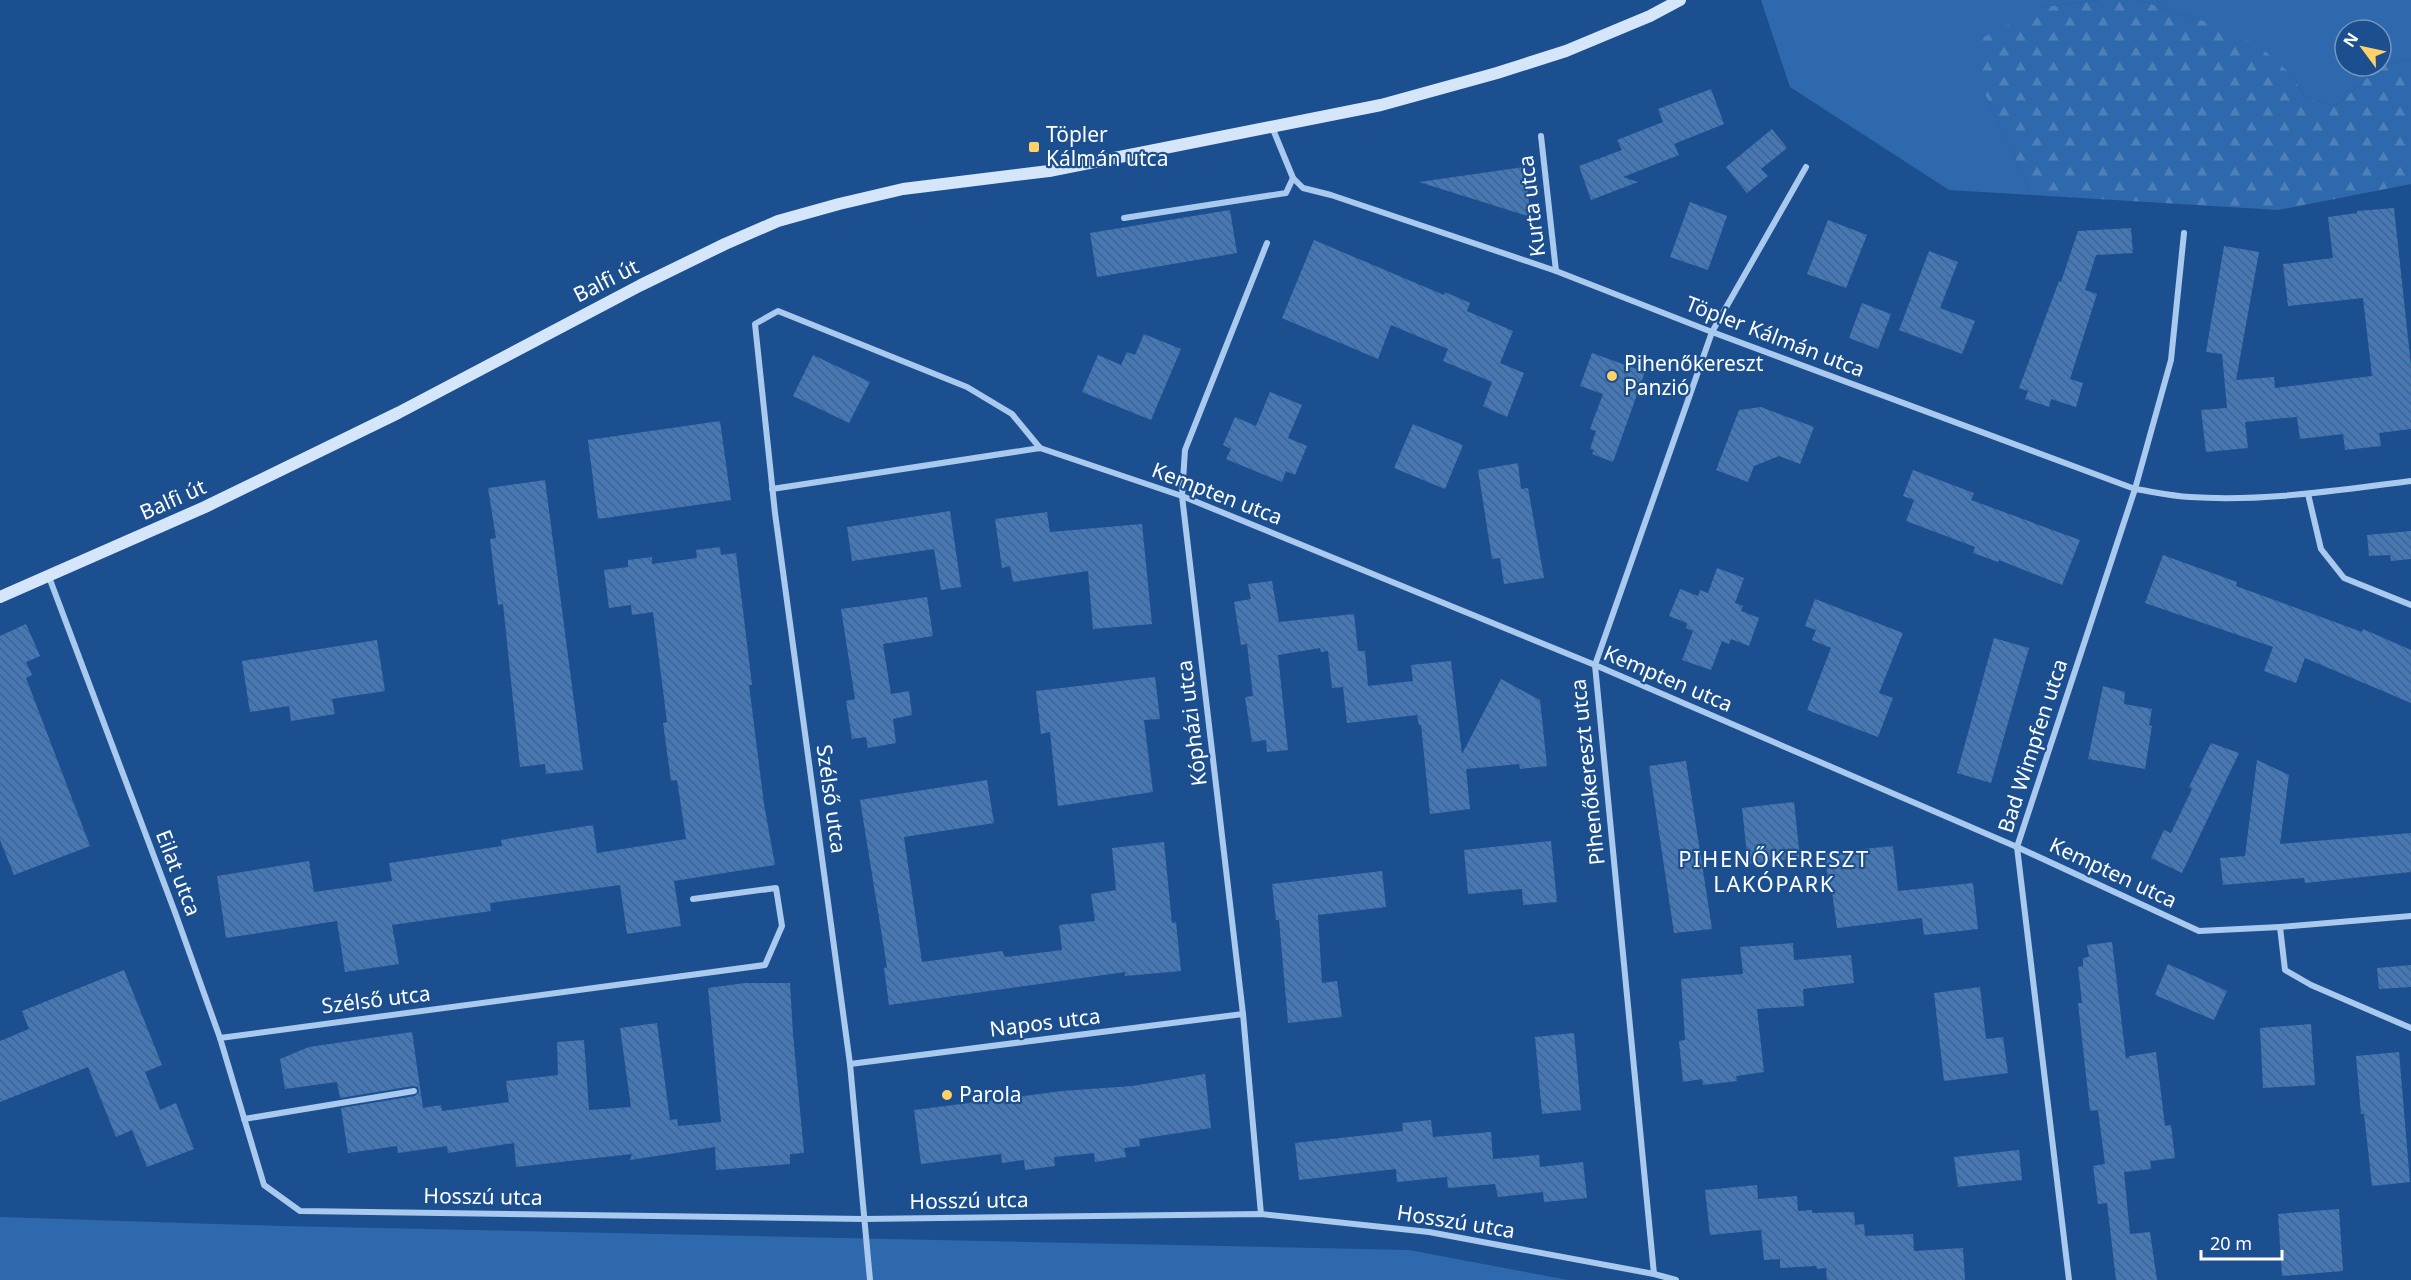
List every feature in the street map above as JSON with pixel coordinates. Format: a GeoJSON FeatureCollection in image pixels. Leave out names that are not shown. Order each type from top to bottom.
{"type":"FeatureCollection","features":[{"type":"Feature","properties":{"kind":"main road","name":"Balfi út"},"geometry":{"type":"LineString","coordinates":[[0,597],[205,507],[320,452],[641,285],[724,244],[778,221],[903,189],[1049,171],[1381,105],[1566,51],[1650,16],[1680,0]]}},
{"type":"Feature","properties":{"kind":"street"},"geometry":{"type":"LineString","coordinates":[[1124,218],[1286,194],[1293,178],[1272,127]]}},
{"type":"Feature","properties":{"kind":"street","name":"Kurta utca"},"geometry":{"type":"LineString","coordinates":[[1541,136],[1556,271]]}},
{"type":"Feature","properties":{"kind":"street","name":"Pihenőkereszt utca"},"geometry":{"type":"LineString","coordinates":[[1654,1274],[1594,665],[1713,332],[1806,167]]}},
{"type":"Feature","properties":{"kind":"street","name":"Töpler Kálmán utca"},"geometry":{"type":"LineString","coordinates":[[1293,178],[1303,188],[1341,198],[1556,271],[2135,489],[2188,497],[2243,498],[2308,494],[2411,481]]}},
{"type":"Feature","properties":{"kind":"street","name":"Bad Wimpfen utca"},"geometry":{"type":"LineString","coordinates":[[2069,1280],[2017,847],[2135,489],[2171,360],[2184,233]]}},
{"type":"Feature","properties":{"kind":"street","name":"Kópházi utca"},"geometry":{"type":"LineString","coordinates":[[1261,1214],[1243,1014],[1182,496],[1185,450],[1267,243]]}},
{"type":"Feature","properties":{"kind":"street","name":"Szélső utca"},"geometry":{"type":"LineString","coordinates":[[870,1280],[850,1064],[772,489],[755,324],[778,311],[968,387],[1012,414],[1040,448]]}},
{"type":"Feature","properties":{"kind":"street","name":"Kempten utca"},"geometry":{"type":"LineString","coordinates":[[772,489],[1040,448],[1182,496],[1594,665],[2017,847],[2199,930],[2280,927],[2411,916]]}},
{"type":"Feature","properties":{"kind":"street"},"geometry":{"type":"LineString","coordinates":[[2308,494],[2321,549],[2344,578],[2411,605]]}},
{"type":"Feature","properties":{"kind":"street","name":"Eilat utca"},"geometry":{"type":"LineString","coordinates":[[48,577],[220,1038],[264,1185]]}},
{"type":"Feature","properties":{"kind":"street","name":"Szélső utca"},"geometry":{"type":"LineString","coordinates":[[220,1038],[765,965],[782,926],[776,888],[693,899]]}},
{"type":"Feature","properties":{"kind":"street"},"geometry":{"type":"LineString","coordinates":[[2280,927],[2285,970],[2311,985],[2411,1028]]}},
{"type":"Feature","properties":{"kind":"street","name":"Napos utca"},"geometry":{"type":"LineString","coordinates":[[850,1064],[1243,1014]]}},
{"type":"Feature","properties":{"kind":"street"},"geometry":{"type":"LineString","coordinates":[[244,1119],[414,1091]]}},
{"type":"Feature","properties":{"kind":"street","name":"Hosszú utca"},"geometry":{"type":"LineString","coordinates":[[264,1185],[300,1211],[863,1218],[1261,1214],[1429,1232],[1676,1280]]}},
{"type":"Feature","properties":{"kind":"green space"},"geometry":{"type":"Polygon","coordinates":[[[1761,0],[2100,0],[2043,7],[1985,94],[2032,195],[1949,190],[1790,87],[1761,0]]]}},
{"type":"Feature","properties":{"kind":"green space"},"geometry":{"type":"Polygon","coordinates":[[[2100,0],[2138,0],[2207,22],[2257,44],[2293,76],[2305,98],[2336,106],[2367,78],[2393,78],[2393,63],[2411,59],[2411,184],[2278,210],[2032,195],[1985,94],[1978,40],[2043,7],[2100,0]]]}},
{"type":"Feature","properties":{"kind":"green space"},"geometry":{"type":"Polygon","coordinates":[[[2138,0],[2411,0],[2411,59],[2393,63],[2393,18],[2333,18],[2333,78],[2367,78],[2336,106],[2305,98],[2293,76],[2207,22],[2138,0]]]}},
{"type":"Feature","properties":{"kind":"green space"},"geometry":{"type":"Polygon","coordinates":[[[0,1217],[282,1226],[1409,1250],[1568,1280],[0,1280],[0,1217]]]}},
{"type":"Feature","properties":{"kind":"building"},"geometry":{"type":"Polygon","coordinates":[[[1711,89],[1724,124],[1674,144],[1679,155],[1623,177],[1638,182],[1591,200],[1579,166],[1622,150],[1617,140],[1663,122],[1658,109],[1711,89]]]}},
{"type":"Feature","properties":{"kind":"building"},"geometry":{"type":"Polygon","coordinates":[[[1772,129],[1787,148],[1761,169],[1768,176],[1747,193],[1726,167],[1772,129]]]}},
{"type":"Feature","properties":{"kind":"building"},"geometry":{"type":"Polygon","coordinates":[[[1524,167],[1531,217],[1419,182],[1524,167]]]}},
{"type":"Feature","properties":{"kind":"building"},"geometry":{"type":"Polygon","coordinates":[[[1690,202],[1727,216],[1708,270],[1670,257],[1690,202]]]}},
{"type":"Feature","properties":{"kind":"building"},"geometry":{"type":"Polygon","coordinates":[[[2394,208],[2411,366],[2411,429],[2379,433],[2381,446],[2345,450],[2343,434],[2300,439],[2297,417],[2245,422],[2248,448],[2206,452],[2201,410],[2227,408],[2222,354],[2206,352],[2224,246],[2259,252],[2236,380],[2274,377],[2275,388],[2372,376],[2363,298],[2288,306],[2283,264],[2333,258],[2328,217],[2357,213],[2357,211],[2394,208]]]}},
{"type":"Feature","properties":{"kind":"building"},"geometry":{"type":"Polygon","coordinates":[[[1230,210],[1237,253],[1097,277],[1090,233],[1230,210]]]}},
{"type":"Feature","properties":{"kind":"building"},"geometry":{"type":"Polygon","coordinates":[[[1828,220],[1867,235],[1846,288],[1807,274],[1828,220]]]}},
{"type":"Feature","properties":{"kind":"building"},"geometry":{"type":"Polygon","coordinates":[[[2131,228],[2133,253],[2096,255],[2085,290],[2097,294],[2070,379],[2083,383],[2076,407],[2051,399],[2049,407],[2025,399],[2028,391],[2019,388],[2059,281],[2061,282],[2078,231],[2131,228]]]}},
{"type":"Feature","properties":{"kind":"building"},"geometry":{"type":"Polygon","coordinates":[[[1314,240],[1444,295],[1445,292],[1470,303],[1467,311],[1513,331],[1500,363],[1524,373],[1507,417],[1483,406],[1492,382],[1443,361],[1448,349],[1391,325],[1378,359],[1282,318],[1314,240]]]}},
{"type":"Feature","properties":{"kind":"building"},"geometry":{"type":"Polygon","coordinates":[[[1929,251],[1958,262],[1940,308],[1975,321],[1962,354],[1899,330],[1929,251]]]}},
{"type":"Feature","properties":{"kind":"building"},"geometry":{"type":"Polygon","coordinates":[[[1862,303],[1891,314],[1878,349],[1849,338],[1862,303]]]}},
{"type":"Feature","properties":{"kind":"building"},"geometry":{"type":"Polygon","coordinates":[[[1144,334],[1181,349],[1151,420],[1082,392],[1098,355],[1121,365],[1127,352],[1135,355],[1144,334]]]}},
{"type":"Feature","properties":{"kind":"building"},"geometry":{"type":"Polygon","coordinates":[[[1592,353],[1645,372],[1613,462],[1592,454],[1594,450],[1590,449],[1596,431],[1590,429],[1603,394],[1580,386],[1592,353]]]}},
{"type":"Feature","properties":{"kind":"building"},"geometry":{"type":"Polygon","coordinates":[[[813,355],[870,382],[849,423],[793,396],[813,355]]]}},
{"type":"Feature","properties":{"kind":"building"},"geometry":{"type":"Polygon","coordinates":[[[1270,392],[1302,405],[1288,438],[1307,446],[1295,475],[1286,471],[1282,482],[1226,459],[1231,449],[1223,445],[1235,417],[1256,426],[1270,392]]]}},
{"type":"Feature","properties":{"kind":"building"},"geometry":{"type":"Polygon","coordinates":[[[1761,407],[1814,427],[1800,464],[1779,456],[1754,466],[1748,482],[1716,470],[1739,410],[1761,407]]]}},
{"type":"Feature","properties":{"kind":"building"},"geometry":{"type":"Polygon","coordinates":[[[720,421],[731,500],[598,519],[588,440],[720,421]]]}},
{"type":"Feature","properties":{"kind":"building"},"geometry":{"type":"Polygon","coordinates":[[[1413,424],[1463,445],[1445,489],[1394,468],[1413,424]]]}},
{"type":"Feature","properties":{"kind":"building"},"geometry":{"type":"Polygon","coordinates":[[[1518,463],[1521,489],[1528,488],[1544,578],[1504,584],[1500,558],[1492,559],[1478,470],[1518,463]]]}},
{"type":"Feature","properties":{"kind":"building"},"geometry":{"type":"Polygon","coordinates":[[[1913,470],[1974,493],[1971,500],[2080,540],[2062,585],[1999,560],[1998,562],[1973,553],[1975,547],[1906,521],[1914,500],[1903,496],[1913,470]]]}},
{"type":"Feature","properties":{"kind":"building"},"geometry":{"type":"Polygon","coordinates":[[[545,480],[583,770],[546,774],[545,764],[520,767],[503,604],[498,605],[490,539],[496,538],[488,488],[545,480]]]}},
{"type":"Feature","properties":{"kind":"building"},"geometry":{"type":"Polygon","coordinates":[[[950,511],[961,587],[941,590],[934,549],[852,561],[847,527],[950,511]]]}},
{"type":"Feature","properties":{"kind":"building"},"geometry":{"type":"Polygon","coordinates":[[[1047,512],[1050,532],[1142,524],[1152,624],[1093,629],[1088,571],[1013,582],[1010,566],[1002,568],[995,519],[1047,512]]]}},
{"type":"Feature","properties":{"kind":"building"},"geometry":{"type":"Polygon","coordinates":[[[2411,531],[2411,559],[2391,561],[2390,555],[2369,556],[2367,535],[2411,531]]]}},
{"type":"Feature","properties":{"kind":"building"},"geometry":{"type":"Polygon","coordinates":[[[720,547],[721,555],[736,553],[752,685],[749,685],[764,804],[775,865],[674,881],[681,926],[627,934],[620,885],[490,903],[491,911],[392,925],[399,964],[345,972],[337,921],[226,938],[217,876],[309,861],[314,892],[392,881],[389,863],[502,846],[501,840],[593,825],[597,853],[686,839],[677,780],[671,781],[663,723],[667,722],[653,612],[632,615],[631,605],[609,608],[604,570],[628,567],[628,560],[652,557],[652,564],[697,558],[696,550],[720,547]]]}},
{"type":"Feature","properties":{"kind":"building"},"geometry":{"type":"Polygon","coordinates":[[[2163,555],[2237,582],[2236,586],[2362,632],[2363,629],[2411,650],[2411,703],[2305,658],[2296,683],[2264,671],[2273,647],[2145,603],[2163,555]]]}},
{"type":"Feature","properties":{"kind":"building"},"geometry":{"type":"Polygon","coordinates":[[[1717,568],[1744,578],[1735,603],[1743,606],[1741,611],[1759,618],[1749,646],[1731,639],[1729,644],[1722,641],[1711,670],[1682,660],[1693,631],[1686,628],[1687,623],[1669,616],[1680,589],[1698,596],[1700,590],[1708,593],[1717,568]]]}},
{"type":"Feature","properties":{"kind":"building"},"geometry":{"type":"Polygon","coordinates":[[[1272,581],[1279,622],[1354,614],[1358,651],[1365,651],[1368,686],[1413,681],[1411,665],[1451,661],[1462,754],[1501,679],[1540,700],[1547,766],[1520,769],[1519,764],[1466,769],[1470,809],[1430,814],[1421,725],[1419,725],[1417,715],[1347,723],[1343,687],[1332,688],[1328,651],[1321,652],[1320,648],[1278,655],[1288,750],[1267,752],[1266,740],[1252,742],[1245,697],[1253,696],[1247,644],[1241,645],[1234,602],[1251,599],[1248,584],[1272,581]]]}},
{"type":"Feature","properties":{"kind":"building"},"geometry":{"type":"Polygon","coordinates":[[[927,597],[933,636],[883,644],[891,694],[909,691],[912,715],[893,719],[896,743],[868,748],[866,737],[852,739],[846,701],[855,699],[841,609],[927,597]]]}},
{"type":"Feature","properties":{"kind":"building"},"geometry":{"type":"Polygon","coordinates":[[[1815,599],[1903,633],[1879,693],[1893,698],[1878,737],[1807,710],[1831,648],[1812,640],[1816,630],[1805,626],[1815,599]]]}},
{"type":"Feature","properties":{"kind":"building"},"geometry":{"type":"Polygon","coordinates":[[[26,624],[40,656],[26,662],[32,675],[26,678],[90,846],[14,875],[0,840],[0,636],[26,624]]]}},
{"type":"Feature","properties":{"kind":"building"},"geometry":{"type":"Polygon","coordinates":[[[1994,638],[2029,648],[1991,783],[1957,773],[1994,638]]]}},
{"type":"Feature","properties":{"kind":"building"},"geometry":{"type":"Polygon","coordinates":[[[377,640],[385,691],[332,699],[335,714],[291,721],[289,706],[250,712],[242,661],[377,640]]]}},
{"type":"Feature","properties":{"kind":"building"},"geometry":{"type":"Polygon","coordinates":[[[1155,677],[1160,719],[1144,720],[1153,792],[1058,806],[1050,732],[1041,734],[1036,691],[1155,677]]]}},
{"type":"Feature","properties":{"kind":"building"},"geometry":{"type":"Polygon","coordinates":[[[2103,686],[2125,692],[2124,704],[2152,709],[2149,725],[2152,726],[2145,769],[2088,759],[2103,686]]]}},
{"type":"Feature","properties":{"kind":"building"},"geometry":{"type":"Polygon","coordinates":[[[2211,743],[2239,753],[2182,873],[2151,858],[2164,830],[2171,833],[2192,789],[2189,787],[2211,743]]]}},
{"type":"Feature","properties":{"kind":"building"},"geometry":{"type":"Polygon","coordinates":[[[2257,760],[2289,775],[2280,844],[2411,833],[2411,872],[2305,883],[2304,878],[2223,885],[2220,858],[2245,856],[2257,760]]]}},
{"type":"Feature","properties":{"kind":"building"},"geometry":{"type":"Polygon","coordinates":[[[1686,761],[1712,929],[1674,933],[1649,766],[1686,761]]]}},
{"type":"Feature","properties":{"kind":"building"},"geometry":{"type":"Polygon","coordinates":[[[987,780],[994,823],[904,837],[922,962],[1002,951],[1005,957],[1062,950],[1059,925],[1095,921],[1091,894],[1116,890],[1112,848],[1164,842],[1172,923],[1176,922],[1181,971],[1125,976],[1125,972],[889,1005],[884,968],[887,967],[860,800],[987,780]]]}},
{"type":"Feature","properties":{"kind":"building"},"geometry":{"type":"Polygon","coordinates":[[[1794,802],[1800,858],[1748,864],[1742,808],[1794,802]]]}},
{"type":"Feature","properties":{"kind":"building"},"geometry":{"type":"Polygon","coordinates":[[[1551,841],[1557,902],[1523,905],[1522,889],[1468,894],[1464,850],[1551,841]]]}},
{"type":"Feature","properties":{"kind":"building"},"geometry":{"type":"Polygon","coordinates":[[[1893,846],[1898,891],[1973,883],[1978,929],[1924,935],[1922,918],[1837,928],[1832,892],[1829,893],[1825,853],[1893,846]]]}},
{"type":"Feature","properties":{"kind":"building"},"geometry":{"type":"Polygon","coordinates":[[[1382,871],[1386,907],[1318,915],[1322,983],[1337,981],[1342,1017],[1288,1023],[1279,920],[1276,920],[1272,884],[1382,871]]]}},
{"type":"Feature","properties":{"kind":"building"},"geometry":{"type":"Polygon","coordinates":[[[2112,942],[2126,1059],[2130,1056],[2156,1052],[2165,1126],[2171,1125],[2175,1158],[2150,1161],[2151,1169],[2124,1172],[2130,1234],[2150,1232],[2157,1280],[2116,1280],[2107,1203],[2098,1204],[2093,1166],[2105,1164],[2098,1110],[2090,1111],[2078,1003],[2082,1003],[2078,967],[2083,966],[2083,958],[2089,957],[2087,945],[2112,942]]]}},
{"type":"Feature","properties":{"kind":"building"},"geometry":{"type":"Polygon","coordinates":[[[1793,943],[1794,960],[1851,955],[1854,983],[1803,989],[1804,1006],[1757,1009],[1764,1072],[1736,1076],[1737,1081],[1703,1085],[1702,1079],[1683,1082],[1679,1041],[1685,1040],[1681,979],[1743,974],[1740,947],[1793,943]]]}},
{"type":"Feature","properties":{"kind":"building"},"geometry":{"type":"Polygon","coordinates":[[[2168,964],[2227,991],[2214,1020],[2155,995],[2168,964]]]}},
{"type":"Feature","properties":{"kind":"building"},"geometry":{"type":"Polygon","coordinates":[[[2411,965],[2411,987],[2379,989],[2377,968],[2411,965]]]}},
{"type":"Feature","properties":{"kind":"building"},"geometry":{"type":"Polygon","coordinates":[[[124,970],[162,1065],[145,1072],[160,1110],[176,1103],[194,1149],[147,1167],[132,1130],[116,1137],[88,1067],[0,1102],[0,1041],[29,1029],[22,1011],[124,970]]]}},
{"type":"Feature","properties":{"kind":"building"},"geometry":{"type":"Polygon","coordinates":[[[745,983],[790,983],[804,1153],[790,1154],[790,1164],[716,1170],[715,1147],[630,1160],[632,1154],[516,1167],[514,1143],[448,1153],[447,1146],[398,1153],[397,1146],[348,1153],[341,1108],[415,1096],[419,1092],[418,1087],[340,1098],[337,1082],[285,1089],[280,1059],[309,1047],[412,1032],[423,1108],[441,1105],[442,1111],[509,1102],[506,1081],[558,1075],[557,1042],[584,1040],[589,1110],[631,1107],[620,1028],[657,1023],[670,1120],[677,1119],[678,1126],[721,1122],[708,988],[745,983]]]}},
{"type":"Feature","properties":{"kind":"building"},"geometry":{"type":"Polygon","coordinates":[[[1980,987],[1986,1039],[2003,1037],[2008,1073],[1944,1081],[1934,993],[1980,987]]]}},
{"type":"Feature","properties":{"kind":"building"},"geometry":{"type":"Polygon","coordinates":[[[2311,1024],[2315,1085],[2263,1088],[2260,1028],[2311,1024]]]}},
{"type":"Feature","properties":{"kind":"building"},"geometry":{"type":"Polygon","coordinates":[[[1574,1033],[1581,1110],[1542,1114],[1535,1037],[1574,1033]]]}},
{"type":"Feature","properties":{"kind":"building"},"geometry":{"type":"Polygon","coordinates":[[[2399,1052],[2410,1182],[2372,1186],[2364,1114],[2361,1114],[2356,1056],[2399,1052]]]}},
{"type":"Feature","properties":{"kind":"building"},"geometry":{"type":"Polygon","coordinates":[[[1205,1074],[1211,1128],[1139,1139],[1140,1146],[1124,1148],[1126,1157],[1095,1162],[1094,1153],[1054,1157],[1055,1166],[1025,1170],[1024,1160],[1002,1163],[1001,1154],[921,1164],[914,1110],[1062,1091],[1132,1086],[1205,1074]]]}},
{"type":"Feature","properties":{"kind":"building"},"geometry":{"type":"Polygon","coordinates":[[[1431,1120],[1433,1137],[1491,1132],[1493,1159],[1539,1155],[1540,1167],[1583,1162],[1587,1198],[1544,1202],[1543,1192],[1498,1197],[1495,1184],[1448,1188],[1447,1177],[1397,1182],[1396,1169],[1299,1180],[1295,1143],[1403,1131],[1402,1123],[1431,1120]]]}},
{"type":"Feature","properties":{"kind":"building"},"geometry":{"type":"Polygon","coordinates":[[[2019,1150],[2022,1180],[1958,1187],[1954,1157],[2019,1150]]]}},
{"type":"Feature","properties":{"kind":"building"},"geometry":{"type":"Polygon","coordinates":[[[1757,1185],[1758,1199],[1797,1196],[1798,1211],[1854,1212],[1855,1225],[1864,1224],[1865,1236],[1913,1234],[1914,1251],[1963,1248],[1965,1280],[1827,1280],[1826,1268],[1817,1269],[1816,1266],[1780,1268],[1780,1259],[1764,1260],[1761,1230],[1710,1235],[1705,1190],[1757,1185]]]}},
{"type":"Feature","properties":{"kind":"building"},"geometry":{"type":"Polygon","coordinates":[[[2339,1209],[2343,1271],[2282,1276],[2278,1214],[2339,1209]]]}},
{"type":"Feature","properties":{"kind":"place","name":"Töpler Kálmán utca"},"geometry":{"type":"Point","coordinates":[1034,147]}},
{"type":"Feature","properties":{"kind":"place","name":"Pihenőkereszt Panzió"},"geometry":{"type":"Point","coordinates":[1612,376]}},
{"type":"Feature","properties":{"kind":"place","name":"Parola"},"geometry":{"type":"Point","coordinates":[947,1095]}},
{"type":"Feature","properties":{"kind":"district","name":"PIHENŐKERESZT LAKÓPARK"},"geometry":{"type":"Point","coordinates":[1774,872]}}]}
